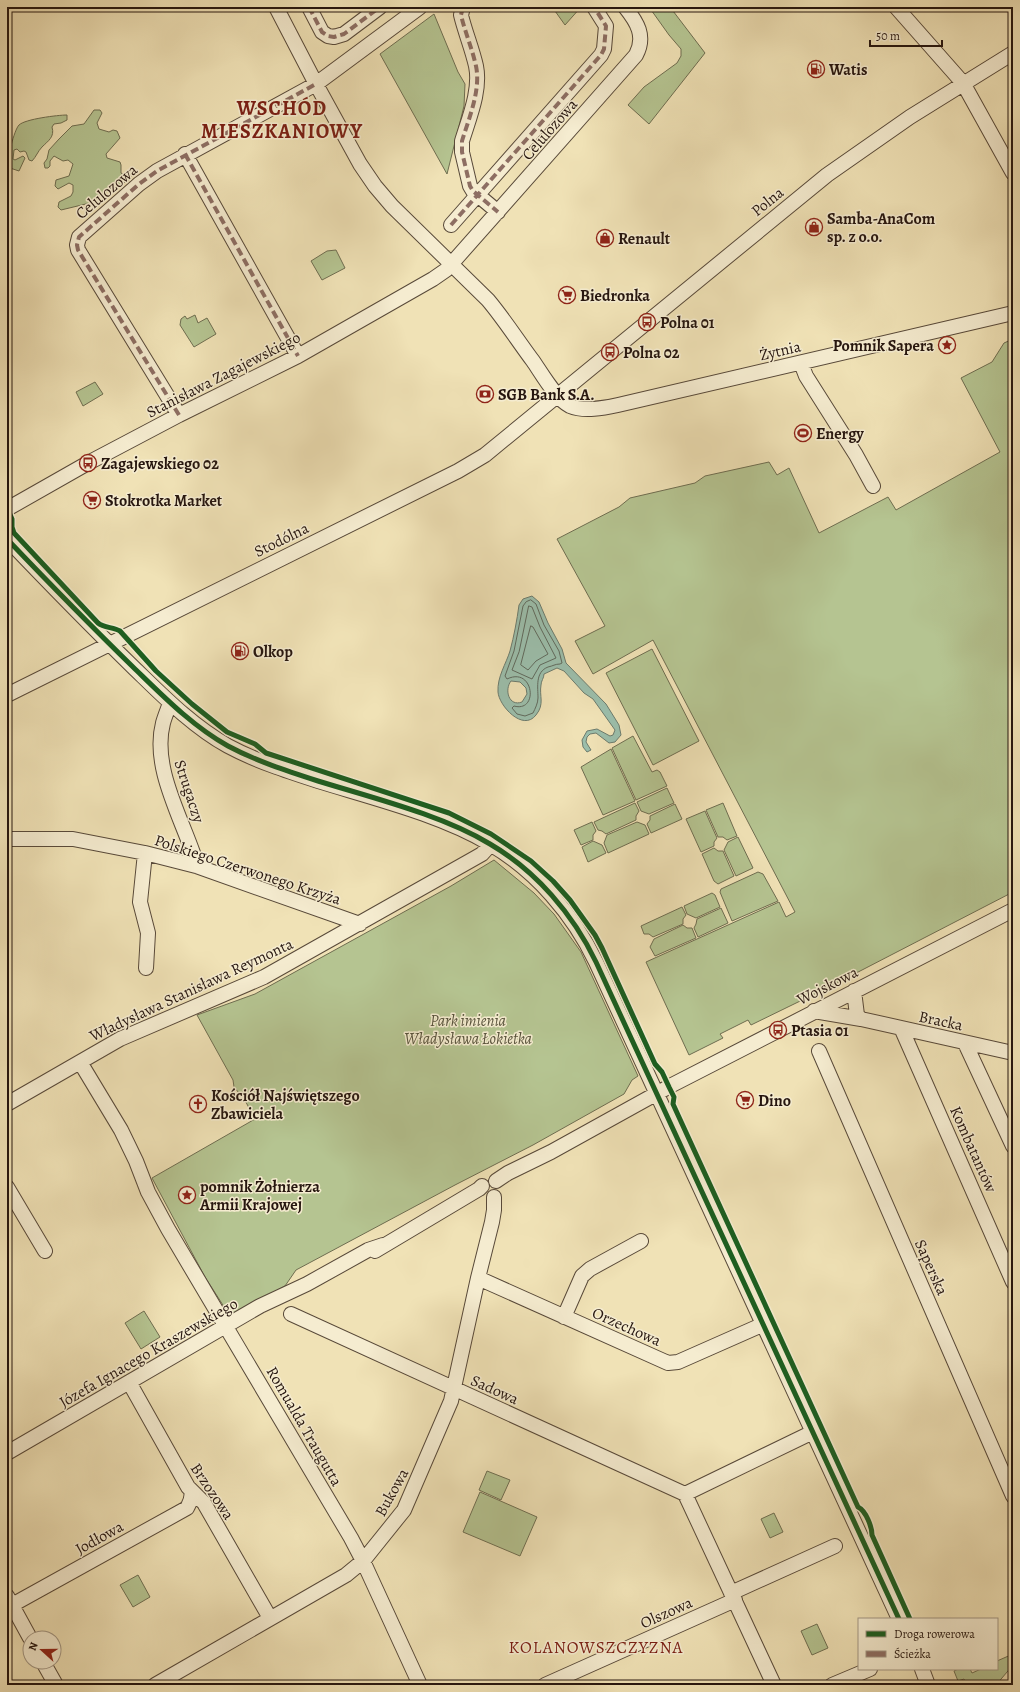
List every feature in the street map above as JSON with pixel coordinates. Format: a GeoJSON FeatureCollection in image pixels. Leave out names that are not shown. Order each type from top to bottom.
{"type":"FeatureCollection","features":[{"type":"Feature","properties":{"kind":"street"},"geometry":{"type":"LineString","coordinates":[[309,7],[322,32],[328,36],[334,37],[344,34],[380,7]]}},
{"type":"Feature","properties":{"kind":"street","name":"Celulozowa"},"geometry":{"type":"LineString","coordinates":[[179,415],[78,250],[77,245],[80,234],[139,184],[185,154],[316,84],[420,7]]}},
{"type":"Feature","properties":{"kind":"street"},"geometry":{"type":"LineString","coordinates":[[463,7],[461,15],[476,65],[477,80],[476,91],[461,148],[470,186],[498,212]]}},
{"type":"Feature","properties":{"kind":"street"},"geometry":{"type":"LineString","coordinates":[[451,225],[601,55],[604,49],[606,26],[594,7]]}},
{"type":"Feature","properties":{"kind":"street","name":"Celulozowa"},"geometry":{"type":"LineString","coordinates":[[452,265],[636,55],[640,44],[641,33],[639,26],[625,7]]}},
{"type":"Feature","properties":{"kind":"street"},"geometry":{"type":"LineString","coordinates":[[896,7],[963,83],[1013,173]]}},
{"type":"Feature","properties":{"kind":"street"},"geometry":{"type":"LineString","coordinates":[[279,8],[316,84],[360,164],[375,186],[392,206],[488,300],[558,395]]}},
{"type":"Feature","properties":{"kind":"street","name":"Polna"},"geometry":{"type":"LineString","coordinates":[[558,395],[789,205],[827,176],[874,141],[963,83],[1013,53]]}},
{"type":"Feature","properties":{"kind":"street"},"geometry":{"type":"LineString","coordinates":[[185,154],[298,356]]}},
{"type":"Feature","properties":{"kind":"street","name":"Stanisława Zagajewskiego"},"geometry":{"type":"LineString","coordinates":[[7,509],[88,463],[179,415],[298,356],[433,279],[452,265]]}},
{"type":"Feature","properties":{"kind":"street","name":"Żytnia"},"geometry":{"type":"LineString","coordinates":[[558,395],[564,402],[577,408],[610,406],[1013,313]]}},
{"type":"Feature","properties":{"kind":"street"},"geometry":{"type":"LineString","coordinates":[[801,363],[806,376],[856,455],[873,486]]}},
{"type":"Feature","properties":{"kind":"street","name":"Stodólna"},"geometry":{"type":"LineString","coordinates":[[7,695],[471,464],[485,455],[558,395]]}},
{"type":"Feature","properties":{"kind":"street"},"geometry":{"type":"LineString","coordinates":[[7,538],[109,644],[170,703],[217,739],[255,759],[458,828],[491,844],[535,877],[553,896],[578,929],[596,962],[658,1093],[899,1618]]}},
{"type":"Feature","properties":{"kind":"street","name":"Strugaczy"},"geometry":{"type":"LineString","coordinates":[[170,703],[163,724],[161,745],[163,768],[166,782],[184,828],[196,866]]}},
{"type":"Feature","properties":{"kind":"street","name":"Polskiego Czerwonego Krzyża"},"geometry":{"type":"LineString","coordinates":[[7,839],[73,839],[145,853],[196,866],[360,924]]}},
{"type":"Feature","properties":{"kind":"street","name":"Władysława Stanisława Reymonta"},"geometry":{"type":"LineString","coordinates":[[7,1104],[125,1037],[264,977],[482,854],[491,844]]}},
{"type":"Feature","properties":{"kind":"street"},"geometry":{"type":"LineString","coordinates":[[145,853],[140,902],[148,933],[146,968]]}},
{"type":"Feature","properties":{"kind":"street","name":"Wojskowa"},"geometry":{"type":"LineString","coordinates":[[658,1093],[814,1011],[1013,910]]}},
{"type":"Feature","properties":{"kind":"street"},"geometry":{"type":"LineString","coordinates":[[854,991],[857,1015],[861,1019]]}},
{"type":"Feature","properties":{"kind":"street","name":"Bracka"},"geometry":{"type":"LineString","coordinates":[[814,1011],[861,1019],[902,1030],[1013,1053]]}},
{"type":"Feature","properties":{"kind":"street","name":"Kombatantów"},"geometry":{"type":"LineString","coordinates":[[902,1030],[1013,1282]]}},
{"type":"Feature","properties":{"kind":"street"},"geometry":{"type":"LineString","coordinates":[[965,1043],[1013,1146]]}},
{"type":"Feature","properties":{"kind":"street","name":"Saperska"},"geometry":{"type":"LineString","coordinates":[[819,1051],[1013,1496]]}},
{"type":"Feature","properties":{"kind":"street","name":"Romualda Traugutta"},"geometry":{"type":"LineString","coordinates":[[80,1062],[123,1134],[136,1161],[148,1192],[363,1561],[420,1685]]}},
{"type":"Feature","properties":{"kind":"street","name":"Józefa Ignacego Kraszewskiego"},"geometry":{"type":"LineString","coordinates":[[7,1452],[273,1299],[307,1284],[368,1250],[383,1245],[442,1212],[491,1190],[508,1173],[535,1160],[658,1093]]}},
{"type":"Feature","properties":{"kind":"street"},"geometry":{"type":"LineString","coordinates":[[7,1187],[45,1251]]}},
{"type":"Feature","properties":{"kind":"street","name":"Bukowa"},"geometry":{"type":"LineString","coordinates":[[155,1685],[346,1575],[363,1561],[398,1520],[409,1500],[451,1401],[492,1222],[494,1210],[491,1190]]}},
{"type":"Feature","properties":{"kind":"street"},"geometry":{"type":"LineString","coordinates":[[564,1317],[582,1276],[590,1269],[641,1241]]}},
{"type":"Feature","properties":{"kind":"street","name":"Orzechowa"},"geometry":{"type":"LineString","coordinates":[[478,1278],[668,1363],[678,1362],[764,1324]]}},
{"type":"Feature","properties":{"kind":"street","name":"Sadowa"},"geometry":{"type":"LineString","coordinates":[[291,1314],[685,1494]]}},
{"type":"Feature","properties":{"kind":"street","name":"Brzozowa"},"geometry":{"type":"LineString","coordinates":[[129,1382],[190,1491],[204,1503],[270,1618]]}},
{"type":"Feature","properties":{"kind":"street"},"geometry":{"type":"LineString","coordinates":[[774,1685],[685,1494],[813,1432]]}},
{"type":"Feature","properties":{"kind":"street","name":"Jodłowa"},"geometry":{"type":"LineString","coordinates":[[10,1600],[187,1508],[191,1501],[192,1495],[190,1491]]}},
{"type":"Feature","properties":{"kind":"street","name":"Olszowa"},"geometry":{"type":"LineString","coordinates":[[545,1685],[835,1546]]}},
{"type":"Feature","properties":{"kind":"street"},"geometry":{"type":"LineString","coordinates":[[10,1600],[26,1630]]}},
{"type":"Feature","properties":{"kind":"street"},"geometry":{"type":"LineString","coordinates":[[48,1670],[56,1685]]}},
{"type":"Feature","properties":{"kind":"street"},"geometry":{"type":"LineString","coordinates":[[832,1685],[868,1670]]}},
{"type":"Feature","properties":{"kind":"street"},"geometry":{"type":"LineString","coordinates":[[922,1670],[928,1685]]}},
{"type":"Feature","properties":{"kind":"green space"},"geometry":{"type":"Polygon","coordinates":[[[561,7],[581,7],[565,25],[555,11],[561,7]]]}},
{"type":"Feature","properties":{"kind":"green space"},"geometry":{"type":"Polygon","coordinates":[[[649,7],[670,7],[705,53],[649,124],[628,105],[644,87],[677,63],[681,56],[681,49],[649,7]]]}},
{"type":"Feature","properties":{"kind":"green space"},"geometry":{"type":"Polygon","coordinates":[[[434,14],[458,72],[465,84],[464,106],[447,174],[380,54],[434,14]]]}},
{"type":"Feature","properties":{"kind":"green space"},"geometry":{"type":"Polygon","coordinates":[[[94,110],[100,110],[102,113],[97,123],[99,129],[109,132],[113,130],[117,131],[120,138],[106,154],[107,158],[120,162],[121,173],[124,175],[130,174],[131,176],[130,179],[116,188],[103,193],[90,203],[61,210],[58,207],[59,202],[71,196],[73,192],[73,185],[69,183],[58,189],[55,186],[56,180],[69,176],[73,164],[68,160],[63,161],[54,156],[50,161],[50,166],[48,168],[45,168],[44,163],[47,159],[49,150],[59,139],[72,126],[84,124],[94,110]]]}},
{"type":"Feature","properties":{"kind":"green space"},"geometry":{"type":"Polygon","coordinates":[[[67,115],[67,120],[54,124],[52,127],[52,136],[32,161],[29,160],[26,152],[20,152],[17,149],[14,150],[13,159],[15,160],[23,156],[25,158],[19,171],[7,167],[9,152],[19,125],[34,119],[67,115]]]}},
{"type":"Feature","properties":{"kind":"green space"},"geometry":{"type":"Polygon","coordinates":[[[336,250],[345,268],[322,280],[311,261],[327,251],[336,250]]]}},
{"type":"Feature","properties":{"kind":"green space"},"geometry":{"type":"Polygon","coordinates":[[[195,315],[198,323],[207,318],[216,334],[194,347],[180,325],[181,319],[185,316],[187,319],[195,315]]]}},
{"type":"Feature","properties":{"kind":"green space"},"geometry":{"type":"Polygon","coordinates":[[[1013,339],[1013,892],[833,985],[751,1025],[748,1020],[720,1034],[723,1038],[689,1055],[646,962],[779,902],[786,917],[795,912],[653,640],[593,674],[575,641],[605,626],[557,539],[619,507],[630,498],[695,483],[705,476],[769,462],[777,475],[789,468],[819,533],[888,497],[896,510],[1000,452],[961,378],[992,362],[1004,343],[1013,339]]]}},
{"type":"Feature","properties":{"kind":"green space"},"geometry":{"type":"Polygon","coordinates":[[[95,382],[103,394],[83,406],[76,392],[95,382]]]}},
{"type":"Feature","properties":{"kind":"green space"},"geometry":{"type":"Polygon","coordinates":[[[652,649],[699,741],[653,765],[606,673],[652,649]]]}},
{"type":"Feature","properties":{"kind":"green space"},"geometry":{"type":"Polygon","coordinates":[[[633,736],[652,772],[657,770],[660,772],[667,786],[636,800],[612,748],[633,736]]]}},
{"type":"Feature","properties":{"kind":"green space"},"geometry":{"type":"Polygon","coordinates":[[[611,749],[635,801],[603,815],[581,767],[611,749]]]}},
{"type":"Feature","properties":{"kind":"green space"},"geometry":{"type":"Polygon","coordinates":[[[667,788],[674,803],[649,814],[641,811],[637,802],[667,788]]]}},
{"type":"Feature","properties":{"kind":"green space"},"geometry":{"type":"Polygon","coordinates":[[[635,803],[639,811],[636,816],[636,820],[606,834],[598,830],[594,822],[635,803]]]}},
{"type":"Feature","properties":{"kind":"green space"},"geometry":{"type":"Polygon","coordinates":[[[723,803],[737,836],[727,840],[723,837],[718,837],[706,810],[723,803]]]}},
{"type":"Feature","properties":{"kind":"green space"},"geometry":{"type":"Polygon","coordinates":[[[675,804],[682,819],[651,833],[647,824],[650,820],[650,816],[675,804]]]}},
{"type":"Feature","properties":{"kind":"green space"},"geometry":{"type":"Polygon","coordinates":[[[705,811],[717,838],[714,842],[714,846],[701,852],[686,819],[705,811]]]}},
{"type":"Feature","properties":{"kind":"green space"},"geometry":{"type":"Polygon","coordinates":[[[592,822],[596,831],[593,835],[593,840],[581,845],[574,830],[592,822]]]}},
{"type":"Feature","properties":{"kind":"green space"},"geometry":{"type":"Polygon","coordinates":[[[637,822],[645,825],[649,834],[608,853],[604,843],[607,835],[637,822]]]}},
{"type":"Feature","properties":{"kind":"green space"},"geometry":{"type":"Polygon","coordinates":[[[738,837],[753,868],[736,876],[724,850],[728,842],[738,837]]]}},
{"type":"Feature","properties":{"kind":"green space"},"geometry":{"type":"Polygon","coordinates":[[[593,841],[602,845],[606,853],[588,862],[582,847],[593,841]]]}},
{"type":"Feature","properties":{"kind":"green space"},"geometry":{"type":"Polygon","coordinates":[[[714,848],[718,851],[723,851],[734,876],[718,884],[714,881],[702,854],[714,848]]]}},
{"type":"Feature","properties":{"kind":"green space","name":"Park imienia Władysława Łokietka"},"geometry":{"type":"Polygon","coordinates":[[[494,860],[534,893],[554,914],[581,952],[638,1076],[632,1080],[624,1094],[533,1145],[296,1270],[285,1286],[234,1313],[228,1313],[205,1277],[152,1178],[255,1119],[241,1093],[239,1093],[234,1087],[233,1080],[197,1015],[255,994],[451,886],[494,860]]]}},
{"type":"Feature","properties":{"kind":"green space"},"geometry":{"type":"Polygon","coordinates":[[[758,872],[763,874],[778,901],[732,921],[720,892],[721,889],[758,872]]]}},
{"type":"Feature","properties":{"kind":"green space"},"geometry":{"type":"Polygon","coordinates":[[[712,893],[715,895],[720,907],[696,918],[687,914],[684,906],[712,893]]]}},
{"type":"Feature","properties":{"kind":"green space"},"geometry":{"type":"Polygon","coordinates":[[[682,907],[686,915],[683,919],[683,924],[653,937],[649,934],[644,934],[641,926],[682,907]]]}},
{"type":"Feature","properties":{"kind":"green space"},"geometry":{"type":"Polygon","coordinates":[[[721,908],[728,923],[698,937],[694,928],[697,919],[721,908]]]}},
{"type":"Feature","properties":{"kind":"green space"},"geometry":{"type":"Polygon","coordinates":[[[683,925],[687,928],[692,928],[696,938],[655,956],[650,947],[654,939],[683,925]]]}},
{"type":"Feature","properties":{"kind":"green space"},"geometry":{"type":"Polygon","coordinates":[[[144,1311],[160,1337],[141,1349],[125,1323],[144,1311]]]}},
{"type":"Feature","properties":{"kind":"green space"},"geometry":{"type":"Polygon","coordinates":[[[487,1471],[510,1480],[501,1500],[479,1490],[487,1471]]]}},
{"type":"Feature","properties":{"kind":"green space"},"geometry":{"type":"Polygon","coordinates":[[[480,1492],[537,1517],[520,1556],[463,1532],[480,1492]]]}},
{"type":"Feature","properties":{"kind":"green space"},"geometry":{"type":"Polygon","coordinates":[[[774,1513],[783,1532],[770,1538],[761,1519],[774,1513]]]}},
{"type":"Feature","properties":{"kind":"green space"},"geometry":{"type":"Polygon","coordinates":[[[138,1575],[150,1597],[133,1607],[120,1585],[138,1575]]]}},
{"type":"Feature","properties":{"kind":"green space"},"geometry":{"type":"Polygon","coordinates":[[[817,1624],[828,1648],[812,1655],[801,1631],[817,1624]]]}},
{"type":"Feature","properties":{"kind":"green space"},"geometry":{"type":"Polygon","coordinates":[[[1013,1654],[1013,1665],[996,1685],[967,1685],[964,1679],[958,1681],[954,1671],[970,1670],[972,1673],[979,1670],[998,1670],[998,1661],[1013,1654]]]}},
{"type":"Feature","properties":{"kind":"water"},"geometry":{"type":"Polygon","coordinates":[[[532,596],[539,602],[562,649],[566,663],[606,704],[619,725],[621,735],[615,742],[609,743],[596,733],[590,734],[587,737],[586,742],[591,750],[587,752],[583,747],[582,740],[587,731],[597,729],[610,736],[613,735],[615,730],[593,699],[584,693],[564,671],[557,668],[544,674],[541,684],[541,704],[539,711],[531,719],[525,721],[512,715],[499,698],[499,681],[510,651],[519,605],[523,599],[532,596]],[[511,681],[508,689],[511,700],[518,703],[522,702],[527,694],[526,688],[520,682],[511,681]]]}},
{"type":"Feature","properties":{"kind":"marked path"},"geometry":{"type":"LineString","coordinates":[[278,10],[284,7]]}},
{"type":"Feature","properties":{"kind":"marked path"},"geometry":{"type":"LineString","coordinates":[[309,7],[322,32],[328,36],[334,37],[344,34],[380,7]]}},
{"type":"Feature","properties":{"kind":"marked path"},"geometry":{"type":"LineString","coordinates":[[463,7],[461,15],[476,66],[477,85],[471,113],[462,141],[462,152],[470,186],[473,191],[498,212]]}},
{"type":"Feature","properties":{"kind":"marked path"},"geometry":{"type":"LineString","coordinates":[[451,225],[601,55],[604,49],[606,26],[594,7]]}},
{"type":"Feature","properties":{"kind":"marked path"},"geometry":{"type":"LineString","coordinates":[[179,415],[78,250],[77,245],[79,237],[139,184],[157,171],[316,84]]}},
{"type":"Feature","properties":{"kind":"marked path"},"geometry":{"type":"LineString","coordinates":[[185,154],[298,356]]}},
{"type":"Feature","properties":{"kind":"cycle path"},"geometry":{"type":"LineString","coordinates":[[7,508],[12,519],[14,533],[98,623],[120,631],[156,671],[192,704],[227,732],[255,744],[266,753],[449,813],[491,834],[531,861],[553,881],[570,900],[595,935],[602,948],[655,1064],[662,1072],[674,1097],[673,1104],[858,1507],[864,1512],[868,1520],[872,1535],[910,1618]]}},
{"type":"Feature","properties":{"kind":"cycle path"},"geometry":{"type":"LineString","coordinates":[[7,539],[155,688],[178,710],[215,738],[228,746],[272,765],[318,781],[407,808],[451,824],[490,844],[507,855],[523,867],[552,895],[576,927],[596,962],[899,1618]]}},
{"type":"Feature","properties":{"kind":"place","name":"Watis"},"geometry":{"type":"Point","coordinates":[816,69]}},
{"type":"Feature","properties":{"kind":"place","name":"Samba-AnaCom sp. z o.o."},"geometry":{"type":"Point","coordinates":[814,227]}},
{"type":"Feature","properties":{"kind":"place","name":"Renault"},"geometry":{"type":"Point","coordinates":[605,238]}},
{"type":"Feature","properties":{"kind":"place","name":"Biedronka"},"geometry":{"type":"Point","coordinates":[567,295]}},
{"type":"Feature","properties":{"kind":"place","name":"Polna 01"},"geometry":{"type":"Point","coordinates":[647,322]}},
{"type":"Feature","properties":{"kind":"place","name":"Pomnik Sapera"},"geometry":{"type":"Point","coordinates":[947,345]}},
{"type":"Feature","properties":{"kind":"place","name":"Polna 02"},"geometry":{"type":"Point","coordinates":[610,352]}},
{"type":"Feature","properties":{"kind":"place","name":"SGB Bank S.A."},"geometry":{"type":"Point","coordinates":[485,394]}},
{"type":"Feature","properties":{"kind":"place","name":"Energy"},"geometry":{"type":"Point","coordinates":[803,433]}},
{"type":"Feature","properties":{"kind":"place","name":"Zagajewskiego 02"},"geometry":{"type":"Point","coordinates":[88,463]}},
{"type":"Feature","properties":{"kind":"place","name":"Stokrotka Market"},"geometry":{"type":"Point","coordinates":[92,500]}},
{"type":"Feature","properties":{"kind":"place","name":"Olkop"},"geometry":{"type":"Point","coordinates":[240,651]}},
{"type":"Feature","properties":{"kind":"place","name":"Ptasia 01"},"geometry":{"type":"Point","coordinates":[778,1030]}},
{"type":"Feature","properties":{"kind":"place","name":"Dino"},"geometry":{"type":"Point","coordinates":[745,1100]}},
{"type":"Feature","properties":{"kind":"place","name":"Kościół Najświętszego Zbawiciela"},"geometry":{"type":"Point","coordinates":[198,1104]}},
{"type":"Feature","properties":{"kind":"place","name":"pomnik Żołnierza Armii Krajowej"},"geometry":{"type":"Point","coordinates":[187,1195]}},
{"type":"Feature","properties":{"kind":"district","name":"WSCHÓD MIESZKANIOWY"},"geometry":{"type":"Point","coordinates":[282,120]}},
{"type":"Feature","properties":{"kind":"district","name":"KOLANOWSZCZYZNA"},"geometry":{"type":"Point","coordinates":[596,1647]}}]}
